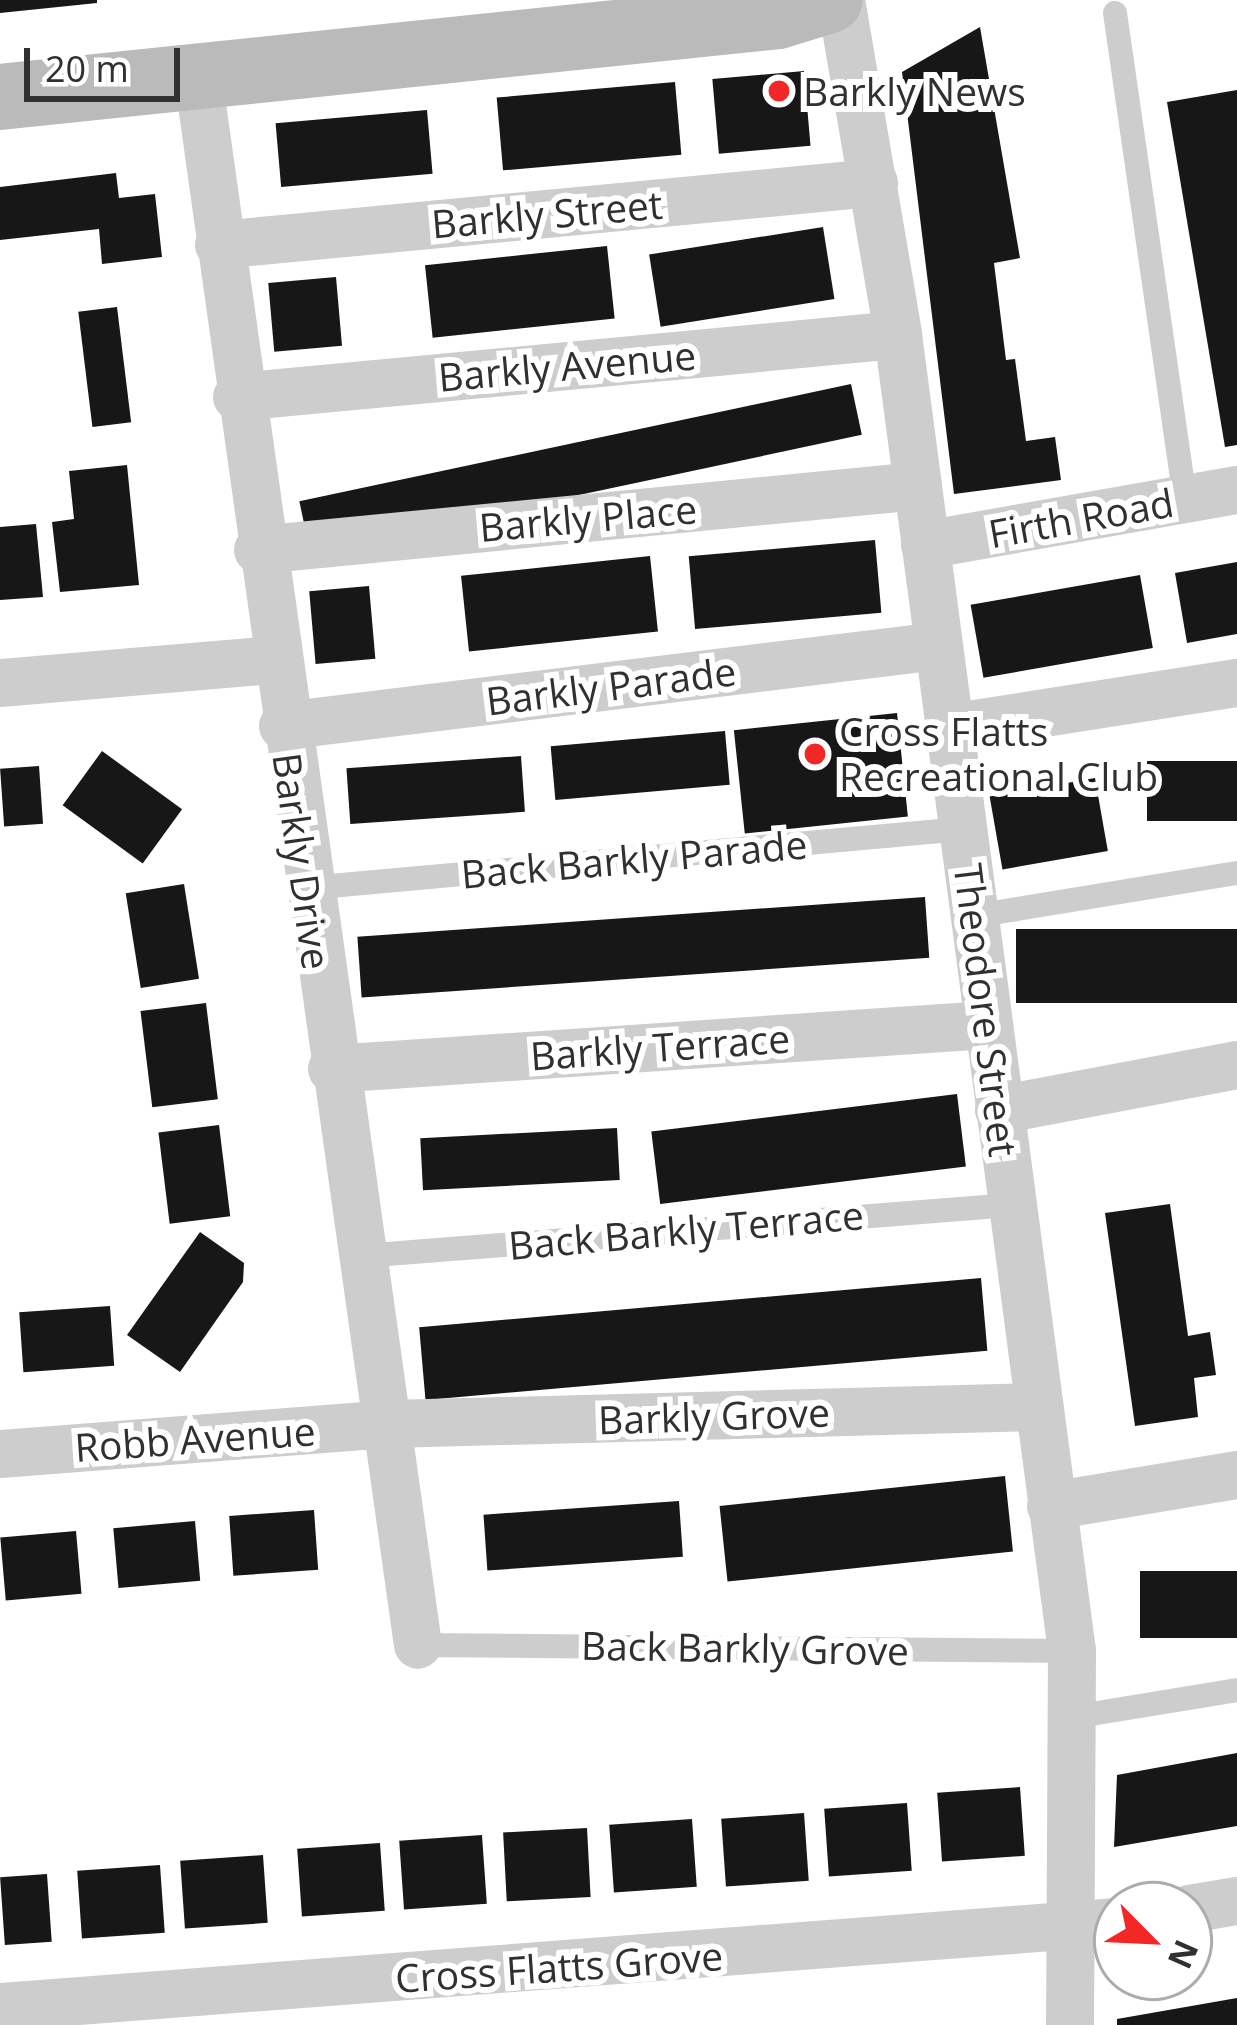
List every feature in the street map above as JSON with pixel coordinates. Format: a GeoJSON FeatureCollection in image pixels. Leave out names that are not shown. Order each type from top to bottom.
{"type":"FeatureCollection","features":[{"type":"Feature","properties":{"kind":"street"},"geometry":{"type":"LineString","coordinates":[[0,97],[778,16],[830,0]]}},
{"type":"Feature","properties":{"kind":"street","name":"Theodore Street"},"geometry":{"type":"LineString","coordinates":[[841,0],[898,335],[926,545],[1072,1651],[1093,1901]]}},
{"type":"Feature","properties":{"kind":"street","name":"Barkly Drive"},"geometry":{"type":"LineString","coordinates":[[198,76],[272,660],[332,1070],[391,1424],[418,1645]]}},
{"type":"Feature","properties":{"kind":"street","name":"Barkly Street"},"geometry":{"type":"LineString","coordinates":[[219,245],[874,183]]}},
{"type":"Feature","properties":{"kind":"street","name":"Barkly Avenue"},"geometry":{"type":"LineString","coordinates":[[237,397],[898,335]]}},
{"type":"Feature","properties":{"kind":"street","name":"Barkly Place"},"geometry":{"type":"LineString","coordinates":[[258,550],[918,486]]}},
{"type":"Feature","properties":{"kind":"street","name":"Firth Road"},"geometry":{"type":"LineString","coordinates":[[926,545],[1237,490]]}},
{"type":"Feature","properties":{"kind":"street","name":"Barkly Parade"},"geometry":{"type":"LineString","coordinates":[[283,726],[938,646]]}},
{"type":"Feature","properties":{"kind":"street"},"geometry":{"type":"LineString","coordinates":[[0,683],[272,660]]}},
{"type":"Feature","properties":{"kind":"street"},"geometry":{"type":"LineString","coordinates":[[949,728],[1237,683]]}},
{"type":"Feature","properties":{"kind":"street","name":"Barkly Terrace"},"geometry":{"type":"LineString","coordinates":[[332,1070],[988,1025]]}},
{"type":"Feature","properties":{"kind":"street"},"geometry":{"type":"LineString","coordinates":[[1000,1110],[1237,1065]]}},
{"type":"Feature","properties":{"kind":"street","name":"Barkly Grove"},"geometry":{"type":"LineString","coordinates":[[391,1424],[1038,1407]]}},
{"type":"Feature","properties":{"kind":"street","name":"Robb Avenue"},"geometry":{"type":"LineString","coordinates":[[0,1454],[391,1424]]}},
{"type":"Feature","properties":{"kind":"street"},"geometry":{"type":"LineString","coordinates":[[1051,1506],[1237,1475]]}},
{"type":"Feature","properties":{"kind":"street","name":"Cross Flatts Grove"},"geometry":{"type":"LineString","coordinates":[[0,2007],[1093,1926]]}},
{"type":"Feature","properties":{"kind":"street","name":"Theodore Street"},"geometry":{"type":"LineString","coordinates":[[1070,2025],[1093,1934]]}},
{"type":"Feature","properties":{"kind":"lane"},"geometry":{"type":"LineString","coordinates":[[1115,14],[1185,500]]}},
{"type":"Feature","properties":{"kind":"lane","name":"Back Barkly Parade"},"geometry":{"type":"LineString","coordinates":[[305,888],[962,829]]}},
{"type":"Feature","properties":{"kind":"lane"},"geometry":{"type":"LineString","coordinates":[[974,916],[1237,873]]}},
{"type":"Feature","properties":{"kind":"lane","name":"Back Barkly Terrace"},"geometry":{"type":"LineString","coordinates":[[362,1256],[1011,1204]]}},
{"type":"Feature","properties":{"kind":"lane","name":"Back Barkly Grove"},"geometry":{"type":"LineString","coordinates":[[418,1645],[1072,1651]]}},
{"type":"Feature","properties":{"kind":"lane"},"geometry":{"type":"LineString","coordinates":[[1078,1716],[1237,1690]]}},
{"type":"Feature","properties":{"kind":"building"},"geometry":{"type":"Polygon","coordinates":[[[0,0],[97,0],[97,3],[0,13],[0,0]]]}},
{"type":"Feature","properties":{"kind":"building"},"geometry":{"type":"Polygon","coordinates":[[[980,27],[1020,258],[994,263],[1006,360],[1015,359],[1026,441],[1055,437],[1061,480],[954,494],[902,72],[980,27]]]}},
{"type":"Feature","properties":{"kind":"building"},"geometry":{"type":"Polygon","coordinates":[[[804,71],[811,146],[719,154],[712,79],[804,71]]]}},
{"type":"Feature","properties":{"kind":"building"},"geometry":{"type":"Polygon","coordinates":[[[675,82],[681,155],[503,170],[497,98],[675,82]]]}},
{"type":"Feature","properties":{"kind":"building"},"geometry":{"type":"Polygon","coordinates":[[[1237,90],[1237,445],[1225,447],[1167,102],[1237,90]]]}},
{"type":"Feature","properties":{"kind":"building"},"geometry":{"type":"Polygon","coordinates":[[[427,110],[433,174],[281,187],[276,123],[427,110]]]}},
{"type":"Feature","properties":{"kind":"building"},"geometry":{"type":"Polygon","coordinates":[[[116,173],[119,198],[155,194],[162,257],[102,264],[99,229],[0,240],[0,187],[116,173]]]}},
{"type":"Feature","properties":{"kind":"building"},"geometry":{"type":"Polygon","coordinates":[[[823,227],[834,299],[661,327],[649,255],[823,227]]]}},
{"type":"Feature","properties":{"kind":"building"},"geometry":{"type":"Polygon","coordinates":[[[607,246],[615,319],[433,338],[425,265],[607,246]]]}},
{"type":"Feature","properties":{"kind":"building"},"geometry":{"type":"Polygon","coordinates":[[[336,277],[342,346],[274,352],[268,283],[336,277]]]}},
{"type":"Feature","properties":{"kind":"building"},"geometry":{"type":"Polygon","coordinates":[[[117,307],[131,422],[92,427],[78,312],[117,307]]]}},
{"type":"Feature","properties":{"kind":"building"},"geometry":{"type":"Polygon","coordinates":[[[851,384],[862,435],[310,552],[299,501],[851,384]]]}},
{"type":"Feature","properties":{"kind":"building"},"geometry":{"type":"Polygon","coordinates":[[[127,465],[139,585],[60,592],[52,522],[74,519],[69,471],[127,465]]]}},
{"type":"Feature","properties":{"kind":"building"},"geometry":{"type":"Polygon","coordinates":[[[36,524],[43,597],[0,600],[0,527],[36,524]]]}},
{"type":"Feature","properties":{"kind":"building"},"geometry":{"type":"Polygon","coordinates":[[[875,540],[881,613],[695,629],[689,556],[875,540]]]}},
{"type":"Feature","properties":{"kind":"building"},"geometry":{"type":"Polygon","coordinates":[[[650,556],[658,632],[469,651],[461,576],[650,556]]]}},
{"type":"Feature","properties":{"kind":"building"},"geometry":{"type":"Polygon","coordinates":[[[1237,562],[1237,634],[1187,643],[1175,573],[1237,562]]]}},
{"type":"Feature","properties":{"kind":"building"},"geometry":{"type":"Polygon","coordinates":[[[1140,575],[1153,648],[983,678],[971,605],[1140,575]]]}},
{"type":"Feature","properties":{"kind":"building"},"geometry":{"type":"Polygon","coordinates":[[[369,586],[375,659],[316,664],[309,591],[369,586]]]}},
{"type":"Feature","properties":{"kind":"building"},"geometry":{"type":"Polygon","coordinates":[[[897,713],[908,816],[745,834],[734,730],[897,713]]]}},
{"type":"Feature","properties":{"kind":"building"},"geometry":{"type":"Polygon","coordinates":[[[725,731],[730,785],[555,800],[551,746],[725,731]]]}},
{"type":"Feature","properties":{"kind":"building"},"geometry":{"type":"Polygon","coordinates":[[[102,751],[182,809],[143,863],[63,805],[102,751]]]}},
{"type":"Feature","properties":{"kind":"building"},"geometry":{"type":"Polygon","coordinates":[[[521,756],[525,812],[350,824],[346,768],[521,756]]]}},
{"type":"Feature","properties":{"kind":"building"},"geometry":{"type":"Polygon","coordinates":[[[1147,761],[1237,761],[1237,821],[1147,821],[1147,761]]]}},
{"type":"Feature","properties":{"kind":"building"},"geometry":{"type":"Polygon","coordinates":[[[39,766],[43,824],[4,827],[0,769],[39,766]]]}},
{"type":"Feature","properties":{"kind":"building"},"geometry":{"type":"Polygon","coordinates":[[[1095,778],[1108,851],[1002,869],[990,797],[1095,778]]]}},
{"type":"Feature","properties":{"kind":"building"},"geometry":{"type":"Polygon","coordinates":[[[184,884],[199,979],[141,988],[126,893],[184,884]]]}},
{"type":"Feature","properties":{"kind":"building"},"geometry":{"type":"Polygon","coordinates":[[[925,897],[929,958],[362,998],[357,937],[925,897]]]}},
{"type":"Feature","properties":{"kind":"building"},"geometry":{"type":"Polygon","coordinates":[[[1016,929],[1237,929],[1237,1003],[1016,1003],[1016,929]]]}},
{"type":"Feature","properties":{"kind":"building"},"geometry":{"type":"Polygon","coordinates":[[[206,1003],[218,1099],[152,1107],[140,1011],[206,1003]]]}},
{"type":"Feature","properties":{"kind":"building"},"geometry":{"type":"Polygon","coordinates":[[[957,1094],[966,1166],[660,1204],[651,1132],[957,1094]]]}},
{"type":"Feature","properties":{"kind":"building"},"geometry":{"type":"Polygon","coordinates":[[[219,1125],[230,1216],[170,1224],[158,1132],[219,1125]]]}},
{"type":"Feature","properties":{"kind":"building"},"geometry":{"type":"Polygon","coordinates":[[[617,1128],[620,1180],[423,1190],[420,1138],[617,1128]]]}},
{"type":"Feature","properties":{"kind":"building"},"geometry":{"type":"Polygon","coordinates":[[[1170,1204],[1188,1336],[1210,1332],[1216,1375],[1194,1378],[1198,1417],[1135,1426],[1105,1213],[1170,1204]]]}},
{"type":"Feature","properties":{"kind":"building"},"geometry":{"type":"Polygon","coordinates":[[[200,1232],[244,1263],[243,1282],[180,1372],[127,1335],[200,1232]]]}},
{"type":"Feature","properties":{"kind":"building"},"geometry":{"type":"Polygon","coordinates":[[[981,1278],[987,1351],[426,1400],[419,1327],[981,1278]]]}},
{"type":"Feature","properties":{"kind":"building"},"geometry":{"type":"Polygon","coordinates":[[[110,1306],[114,1366],[23,1372],[19,1312],[110,1306]]]}},
{"type":"Feature","properties":{"kind":"building"},"geometry":{"type":"Polygon","coordinates":[[[1005,1476],[1013,1552],[728,1582],[720,1506],[1005,1476]]]}},
{"type":"Feature","properties":{"kind":"building"},"geometry":{"type":"Polygon","coordinates":[[[679,1501],[683,1557],[487,1571],[483,1515],[679,1501]]]}},
{"type":"Feature","properties":{"kind":"building"},"geometry":{"type":"Polygon","coordinates":[[[314,1510],[318,1570],[233,1576],[229,1516],[314,1510]]]}},
{"type":"Feature","properties":{"kind":"building"},"geometry":{"type":"Polygon","coordinates":[[[195,1521],[200,1581],[119,1588],[113,1528],[195,1521]]]}},
{"type":"Feature","properties":{"kind":"building"},"geometry":{"type":"Polygon","coordinates":[[[76,1531],[81,1594],[6,1600],[0,1538],[76,1531]]]}},
{"type":"Feature","properties":{"kind":"building"},"geometry":{"type":"Polygon","coordinates":[[[1140,1571],[1237,1571],[1237,1638],[1140,1638],[1140,1571]]]}},
{"type":"Feature","properties":{"kind":"building"},"geometry":{"type":"Polygon","coordinates":[[[1237,1753],[1237,1826],[1114,1847],[1117,1775],[1237,1753]]]}},
{"type":"Feature","properties":{"kind":"building"},"geometry":{"type":"Polygon","coordinates":[[[1020,1787],[1025,1856],[942,1862],[937,1793],[1020,1787]]]}},
{"type":"Feature","properties":{"kind":"building"},"geometry":{"type":"Polygon","coordinates":[[[907,1803],[912,1871],[829,1877],[824,1809],[907,1803]]]}},
{"type":"Feature","properties":{"kind":"building"},"geometry":{"type":"Polygon","coordinates":[[[804,1813],[809,1881],[726,1887],[721,1819],[804,1813]]]}},
{"type":"Feature","properties":{"kind":"building"},"geometry":{"type":"Polygon","coordinates":[[[692,1819],[697,1887],[614,1893],[609,1825],[692,1819]]]}},
{"type":"Feature","properties":{"kind":"building"},"geometry":{"type":"Polygon","coordinates":[[[587,1828],[591,1897],[507,1901],[503,1832],[587,1828]]]}},
{"type":"Feature","properties":{"kind":"building"},"geometry":{"type":"Polygon","coordinates":[[[482,1835],[487,1904],[404,1910],[399,1841],[482,1835]]]}},
{"type":"Feature","properties":{"kind":"building"},"geometry":{"type":"Polygon","coordinates":[[[380,1843],[385,1911],[302,1917],[297,1849],[380,1843]]]}},
{"type":"Feature","properties":{"kind":"building"},"geometry":{"type":"Polygon","coordinates":[[[263,1855],[268,1923],[185,1929],[180,1861],[263,1855]]]}},
{"type":"Feature","properties":{"kind":"building"},"geometry":{"type":"Polygon","coordinates":[[[160,1865],[165,1933],[82,1939],[77,1871],[160,1865]]]}},
{"type":"Feature","properties":{"kind":"building"},"geometry":{"type":"Polygon","coordinates":[[[47,1874],[52,1942],[5,1945],[0,1877],[47,1874]]]}},
{"type":"Feature","properties":{"kind":"building"},"geometry":{"type":"Polygon","coordinates":[[[1237,1998],[1237,2025],[1117,2025],[1117,2019],[1237,1998]]]}},
{"type":"Feature","properties":{"kind":"place","name":"Barkly News"},"geometry":{"type":"Point","coordinates":[779,91]}},
{"type":"Feature","properties":{"kind":"place","name":"Cross Flatts Recreational Club"},"geometry":{"type":"Point","coordinates":[815,754]}}]}
